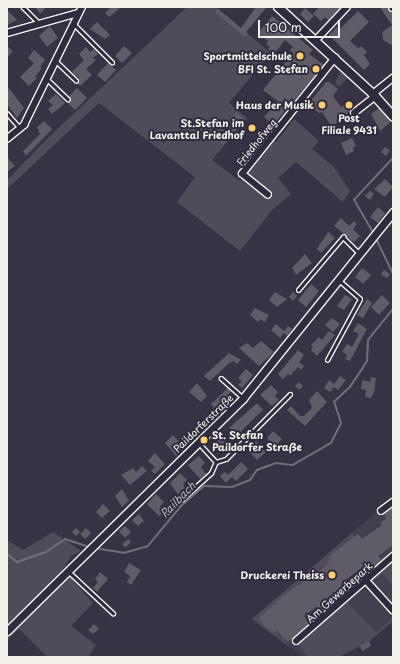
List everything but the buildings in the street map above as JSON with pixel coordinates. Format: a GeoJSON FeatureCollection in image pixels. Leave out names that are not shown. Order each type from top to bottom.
{"type":"FeatureCollection","features":[{"type":"Feature","properties":{"kind":"main road"},"geometry":{"type":"LineString","coordinates":[[278,7],[375,95],[393,116]]}},
{"type":"Feature","properties":{"kind":"street"},"geometry":{"type":"LineString","coordinates":[[7,140],[24,124],[82,7]]}},
{"type":"Feature","properties":{"kind":"street"},"geometry":{"type":"LineString","coordinates":[[316,40],[348,7]]}},
{"type":"Feature","properties":{"kind":"street"},"geometry":{"type":"LineString","coordinates":[[7,33],[78,13]]}},
{"type":"Feature","properties":{"kind":"street","name":"Friedhofweg"},"geometry":{"type":"LineString","coordinates":[[268,195],[242,174],[335,58]]}},
{"type":"Feature","properties":{"kind":"street"},"geometry":{"type":"LineString","coordinates":[[354,113],[393,78]]}},
{"type":"Feature","properties":{"kind":"street","name":"Paildorferstraße"},"geometry":{"type":"LineString","coordinates":[[7,631],[67,570],[243,398],[393,212]]}},
{"type":"Feature","properties":{"kind":"street"},"geometry":{"type":"LineString","coordinates":[[381,511],[393,502]]}},
{"type":"Feature","properties":{"kind":"street","name":"Am Gewerbepark"},"geometry":{"type":"LineString","coordinates":[[296,641],[393,556]]}},
{"type":"Feature","properties":{"kind":"street"},"geometry":{"type":"LineString","coordinates":[[365,579],[393,610]]}},
{"type":"Feature","properties":{"kind":"lane"},"geometry":{"type":"LineString","coordinates":[[23,7],[39,23]]}},
{"type":"Feature","properties":{"kind":"lane"},"geometry":{"type":"LineString","coordinates":[[74,23],[112,62]]}},
{"type":"Feature","properties":{"kind":"lane"},"geometry":{"type":"LineString","coordinates":[[56,60],[76,80]]}},
{"type":"Feature","properties":{"kind":"lane"},"geometry":{"type":"LineString","coordinates":[[46,78],[68,100]]}},
{"type":"Feature","properties":{"kind":"lane"},"geometry":{"type":"LineString","coordinates":[[7,113],[20,128]]}},
{"type":"Feature","properties":{"kind":"lane"},"geometry":{"type":"LineString","coordinates":[[298,290],[342,237],[360,253]]}},
{"type":"Feature","properties":{"kind":"lane"},"geometry":{"type":"LineString","coordinates":[[327,360],[360,299],[338,280]]}},
{"type":"Feature","properties":{"kind":"lane"},"geometry":{"type":"LineString","coordinates":[[221,378],[243,398]]}},
{"type":"Feature","properties":{"kind":"lane"},"geometry":{"type":"LineString","coordinates":[[168,512],[211,473],[216,462],[226,459],[290,394]]}},
{"type":"Feature","properties":{"kind":"lane"},"geometry":{"type":"LineString","coordinates":[[198,442],[216,462]]}},
{"type":"Feature","properties":{"kind":"lane"},"geometry":{"type":"LineString","coordinates":[[67,570],[113,613]]}},
{"type":"Feature","properties":{"kind":"shaded area"},"geometry":{"type":"Polygon","coordinates":[[[187,7],[216,7],[271,53],[229,103],[247,118],[212,160],[240,181],[273,140],[276,142],[294,119],[319,141],[312,149],[334,167],[350,191],[343,202],[296,162],[278,178],[291,194],[272,210],[240,251],[177,202],[195,177],[99,103],[7,189],[7,180],[50,136],[187,7]]]}},
{"type":"Feature","properties":{"kind":"shaded area"},"geometry":{"type":"Polygon","coordinates":[[[340,72],[347,78],[340,87],[335,84],[340,72]]]}},
{"type":"Feature","properties":{"kind":"shaded area"},"geometry":{"type":"Polygon","coordinates":[[[393,497],[393,621],[391,623],[368,642],[339,657],[303,657],[252,619],[393,497]]]}},
{"type":"Feature","properties":{"kind":"shaded area"},"geometry":{"type":"Polygon","coordinates":[[[53,532],[81,551],[71,556],[63,569],[93,603],[71,626],[96,645],[88,657],[47,657],[19,629],[7,640],[7,540],[23,550],[53,532]]]}},
{"type":"Feature","properties":{"kind":"shaded area"},"geometry":{"type":"Polygon","coordinates":[[[352,533],[355,537],[328,557],[331,561],[284,595],[259,618],[264,626],[276,630],[281,638],[283,637],[289,647],[252,619],[352,533]]]}},
{"type":"Feature","properties":{"kind":"shaded area"},"geometry":{"type":"Polygon","coordinates":[[[393,559],[393,586],[382,574],[374,580],[374,577],[393,559]]]}},
{"type":"Feature","properties":{"kind":"shaded area"},"geometry":{"type":"Polygon","coordinates":[[[345,601],[376,632],[393,618],[391,623],[368,642],[339,657],[307,656],[299,645],[301,640],[345,601]]]}},
{"type":"Feature","properties":{"kind":"waterway","name":"Pailbach"},"geometry":{"type":"LineString","coordinates":[[372,231],[354,200],[393,158]]}},
{"type":"Feature","properties":{"kind":"waterway","name":"Pailbach"},"geometry":{"type":"LineString","coordinates":[[377,240],[393,273]]}},
{"type":"Feature","properties":{"kind":"waterway","name":"Pailbach"},"geometry":{"type":"LineString","coordinates":[[94,548],[124,553],[148,546],[181,506],[204,486],[232,487],[250,480],[257,470],[276,463],[293,465],[331,443],[341,423],[334,402],[350,387],[362,369],[367,361],[368,340],[393,309]]}},
{"type":"Feature","properties":{"kind":"waterway","name":"Pailbach"},"geometry":{"type":"LineString","coordinates":[[7,553],[17,562],[46,552],[65,539],[87,546]]}},
{"type":"Feature","properties":{"kind":"place","name":"Sportmittelschule"},"geometry":{"type":"Point","coordinates":[300,56]}},
{"type":"Feature","properties":{"kind":"place","name":"BFI St. Stefan"},"geometry":{"type":"Point","coordinates":[316,69]}},
{"type":"Feature","properties":{"kind":"place","name":"Haus der Musik"},"geometry":{"type":"Point","coordinates":[322,105]}},
{"type":"Feature","properties":{"kind":"place","name":"Post Filiale 9431"},"geometry":{"type":"Point","coordinates":[349,105]}},
{"type":"Feature","properties":{"kind":"place","name":"St.Stefan im Lavanttal Friedhof"},"geometry":{"type":"Point","coordinates":[252,128]}},
{"type":"Feature","properties":{"kind":"place","name":"St. Stefan Paildorfer Straße"},"geometry":{"type":"Point","coordinates":[204,440]}},
{"type":"Feature","properties":{"kind":"place","name":"Druckerei Theiss"},"geometry":{"type":"Point","coordinates":[332,575]}}]}
